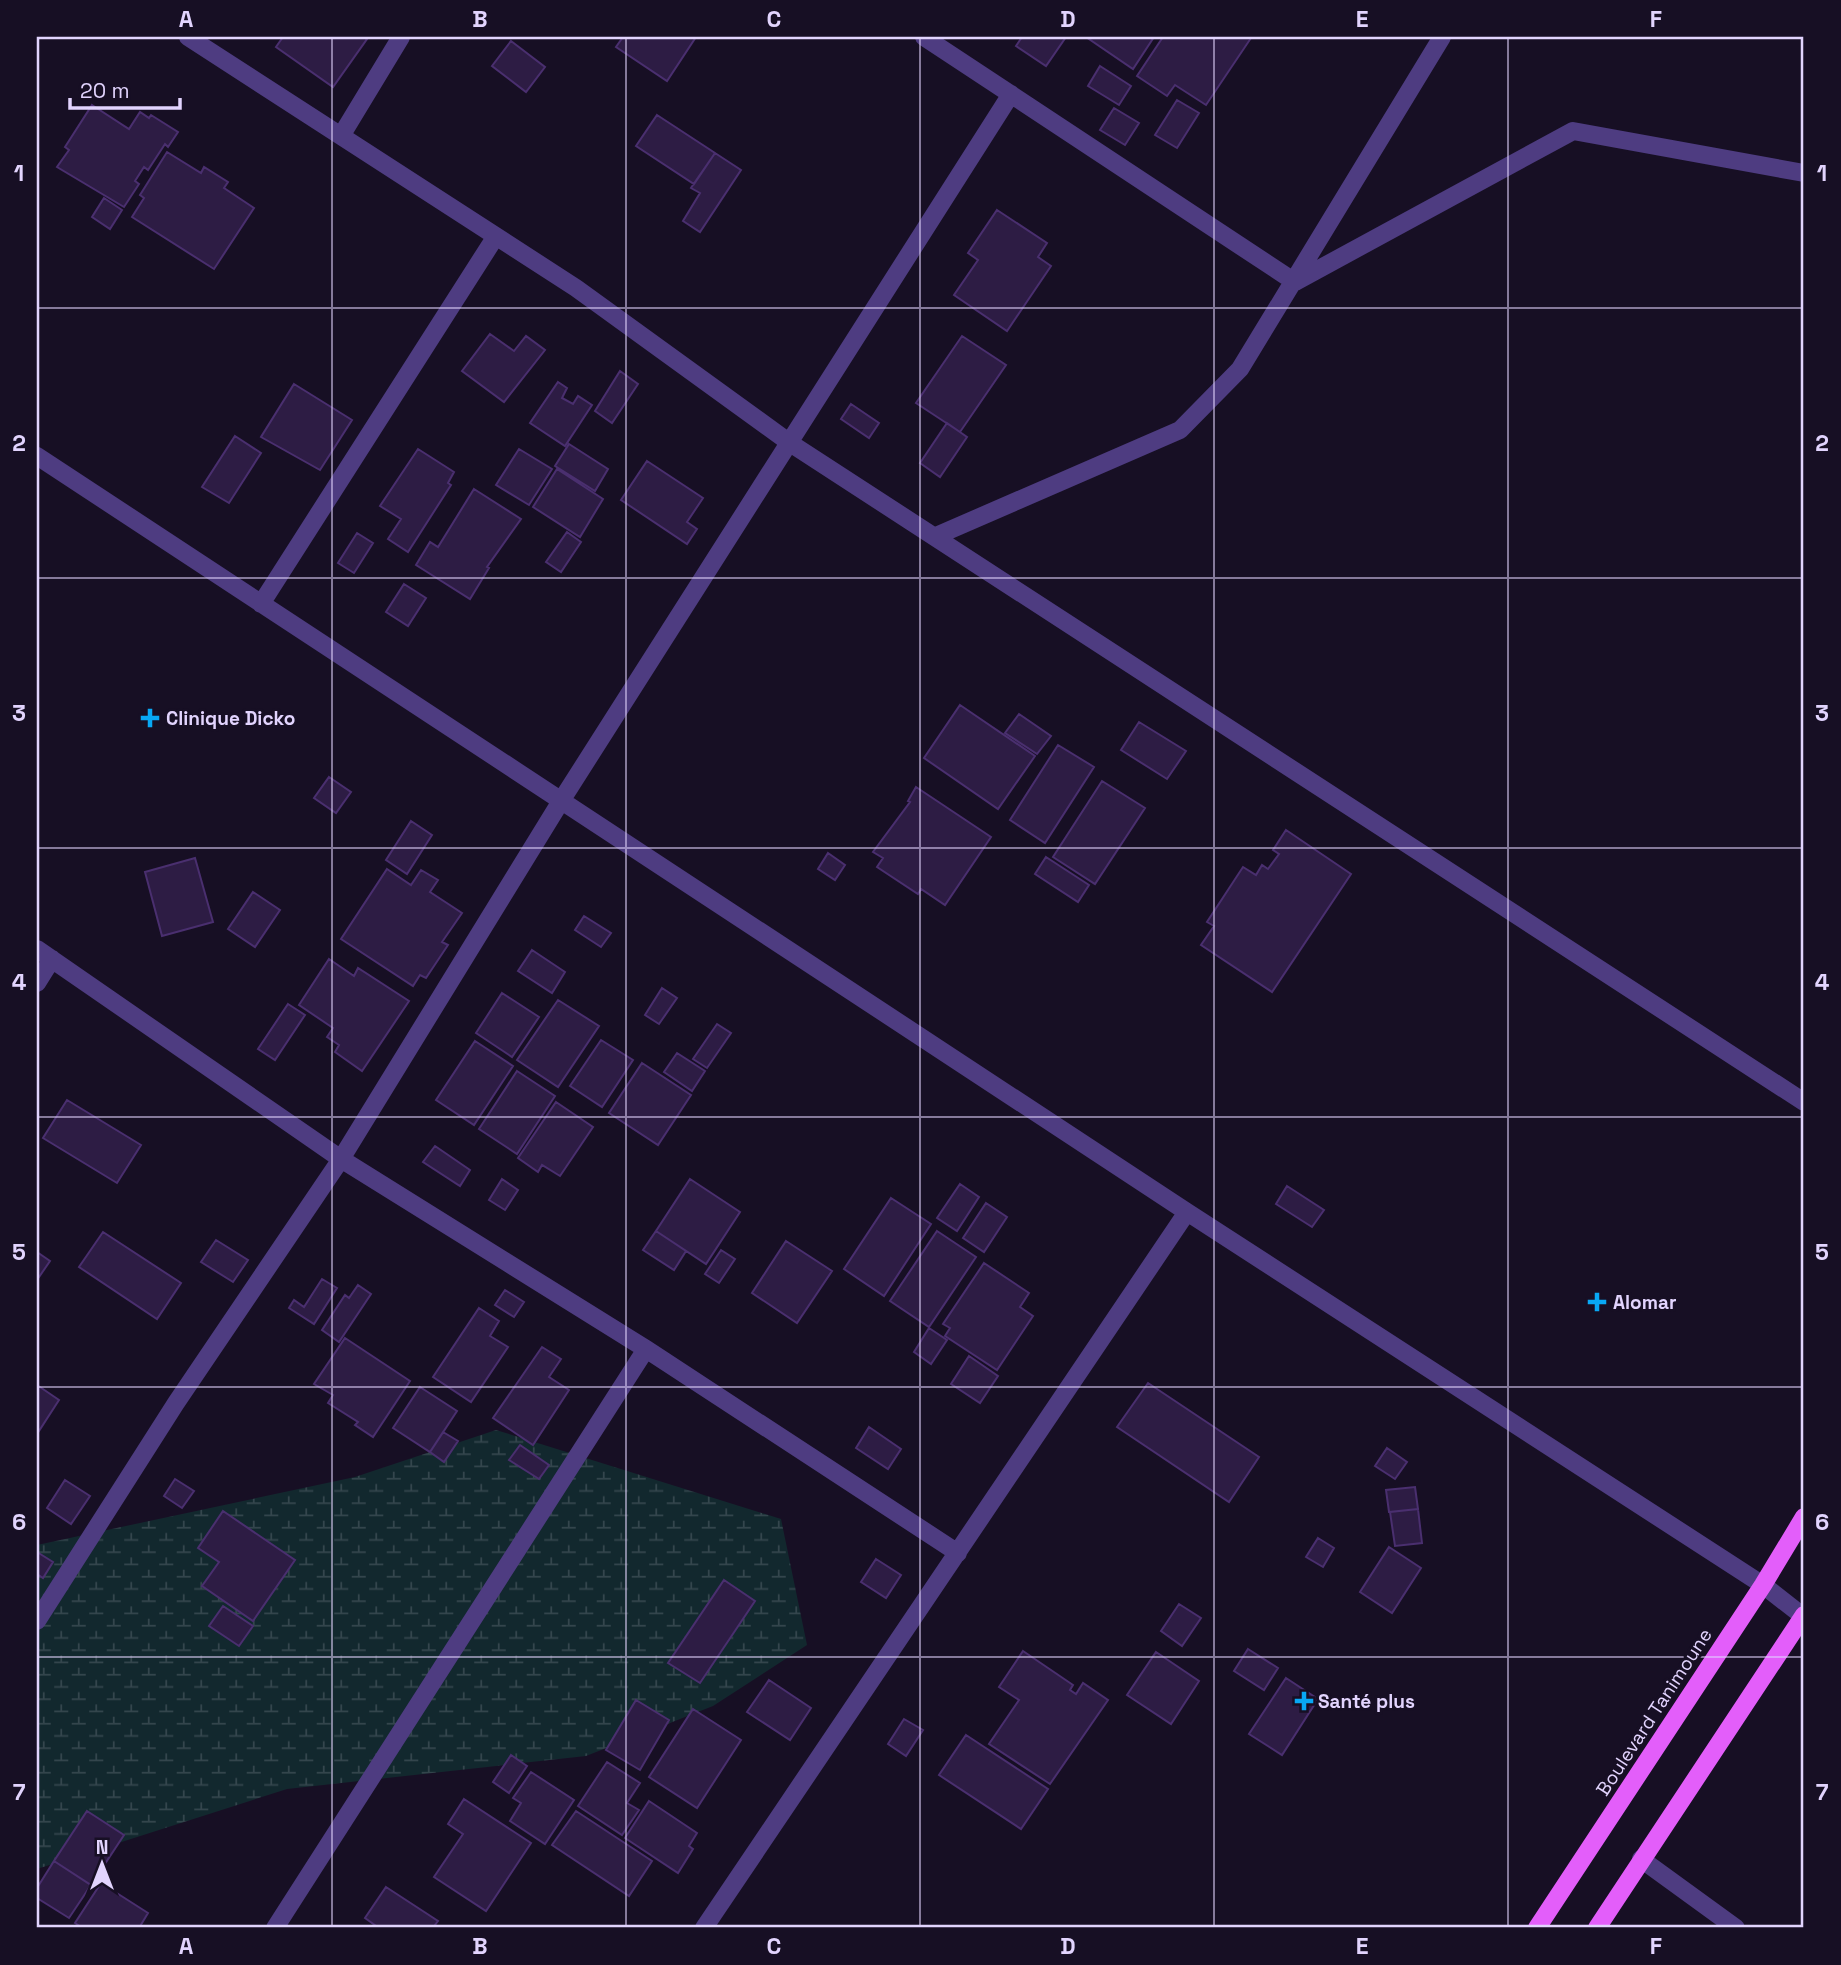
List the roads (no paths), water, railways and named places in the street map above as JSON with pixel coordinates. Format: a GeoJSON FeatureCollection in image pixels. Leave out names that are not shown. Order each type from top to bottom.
{"type":"FeatureCollection","features":[{"type":"Feature","properties":{"kind":"main road","name":"Boulevard Tanimoune"},"geometry":{"type":"LineString","coordinates":[[1537,1928],[1763,1585],[1804,1517]]}},
{"type":"Feature","properties":{"kind":"main road"},"geometry":{"type":"LineString","coordinates":[[1597,1928],[1804,1616]]}},
{"type":"Feature","properties":{"kind":"street"},"geometry":{"type":"LineString","coordinates":[[188,37],[576,288],[790,443],[1804,1102]]}},
{"type":"Feature","properties":{"kind":"street"},"geometry":{"type":"LineString","coordinates":[[341,136],[401,37]]}},
{"type":"Feature","properties":{"kind":"street"},"geometry":{"type":"LineString","coordinates":[[923,37],[1295,282]]}},
{"type":"Feature","properties":{"kind":"street"},"geometry":{"type":"LineString","coordinates":[[936,536],[1180,430],[1240,369],[1443,37]]}},
{"type":"Feature","properties":{"kind":"street"},"geometry":{"type":"LineString","coordinates":[[37,1621],[176,1403],[341,1159],[561,801],[1011,94]]}},
{"type":"Feature","properties":{"kind":"street"},"geometry":{"type":"LineString","coordinates":[[1295,282],[1573,131],[1804,173]]}},
{"type":"Feature","properties":{"kind":"street"},"geometry":{"type":"LineString","coordinates":[[261,604],[496,236]]}},
{"type":"Feature","properties":{"kind":"street"},"geometry":{"type":"LineString","coordinates":[[37,456],[1187,1212],[1763,1585],[1804,1616]]}},
{"type":"Feature","properties":{"kind":"street"},"geometry":{"type":"LineString","coordinates":[[37,983],[44,954],[341,1159],[646,1349],[958,1553]]}},
{"type":"Feature","properties":{"kind":"street"},"geometry":{"type":"LineString","coordinates":[[704,1928],[1187,1212]]}},
{"type":"Feature","properties":{"kind":"street"},"geometry":{"type":"LineString","coordinates":[[275,1928],[646,1349]]}},
{"type":"Feature","properties":{"kind":"street"},"geometry":{"type":"LineString","coordinates":[[1641,1858],[1736,1928]]}},
{"type":"Feature","properties":{"kind":"place","name":"Clinique Dicko"},"geometry":{"type":"Point","coordinates":[150,718]}},
{"type":"Feature","properties":{"kind":"place","name":"Alomar"},"geometry":{"type":"Point","coordinates":[1597,1302]}},
{"type":"Feature","properties":{"kind":"place","name":"Santé plus"},"geometry":{"type":"Point","coordinates":[1304,1701]}}]}
